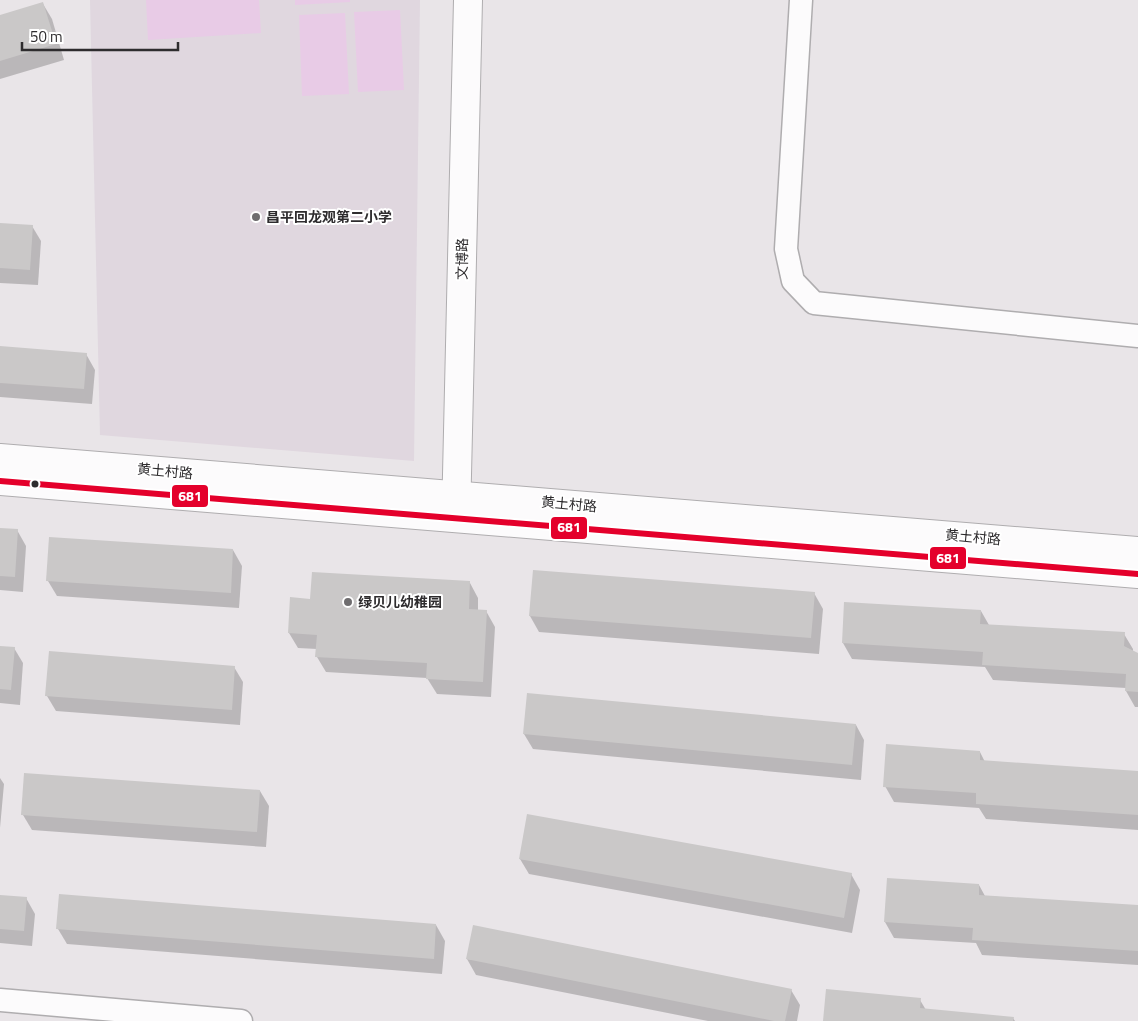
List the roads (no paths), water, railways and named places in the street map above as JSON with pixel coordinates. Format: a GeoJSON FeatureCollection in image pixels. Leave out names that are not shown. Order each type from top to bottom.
{"type":"FeatureCollection","features":[{"type":"Feature","properties":{"kind":"main road","name":"文博路"},"geometry":{"type":"LineString","coordinates":[[456,507],[468,0]]}},
{"type":"Feature","properties":{"kind":"main road","name":"黄土村路"},"geometry":{"type":"LineString","coordinates":[[0,458],[456,507],[1138,574]]}},
{"type":"Feature","properties":{"kind":"main road","name":"黄土村路"},"geometry":{"type":"LineString","coordinates":[[0,481],[456,507],[1138,551]]}},
{"type":"Feature","properties":{"kind":"street"},"geometry":{"type":"LineString","coordinates":[[801,0],[786,249],[792,281],[814,302],[1138,336]]}},
{"type":"Feature","properties":{"kind":"street"},"geometry":{"type":"LineString","coordinates":[[0,1000],[241,1021]]}},
{"type":"Feature","properties":{"kind":"place","name":"昌平回龙观第二小学"},"geometry":{"type":"Point","coordinates":[256,217]}},
{"type":"Feature","properties":{"kind":"place","name":"绿贝儿幼稚园"},"geometry":{"type":"Point","coordinates":[348,602]}}]}
